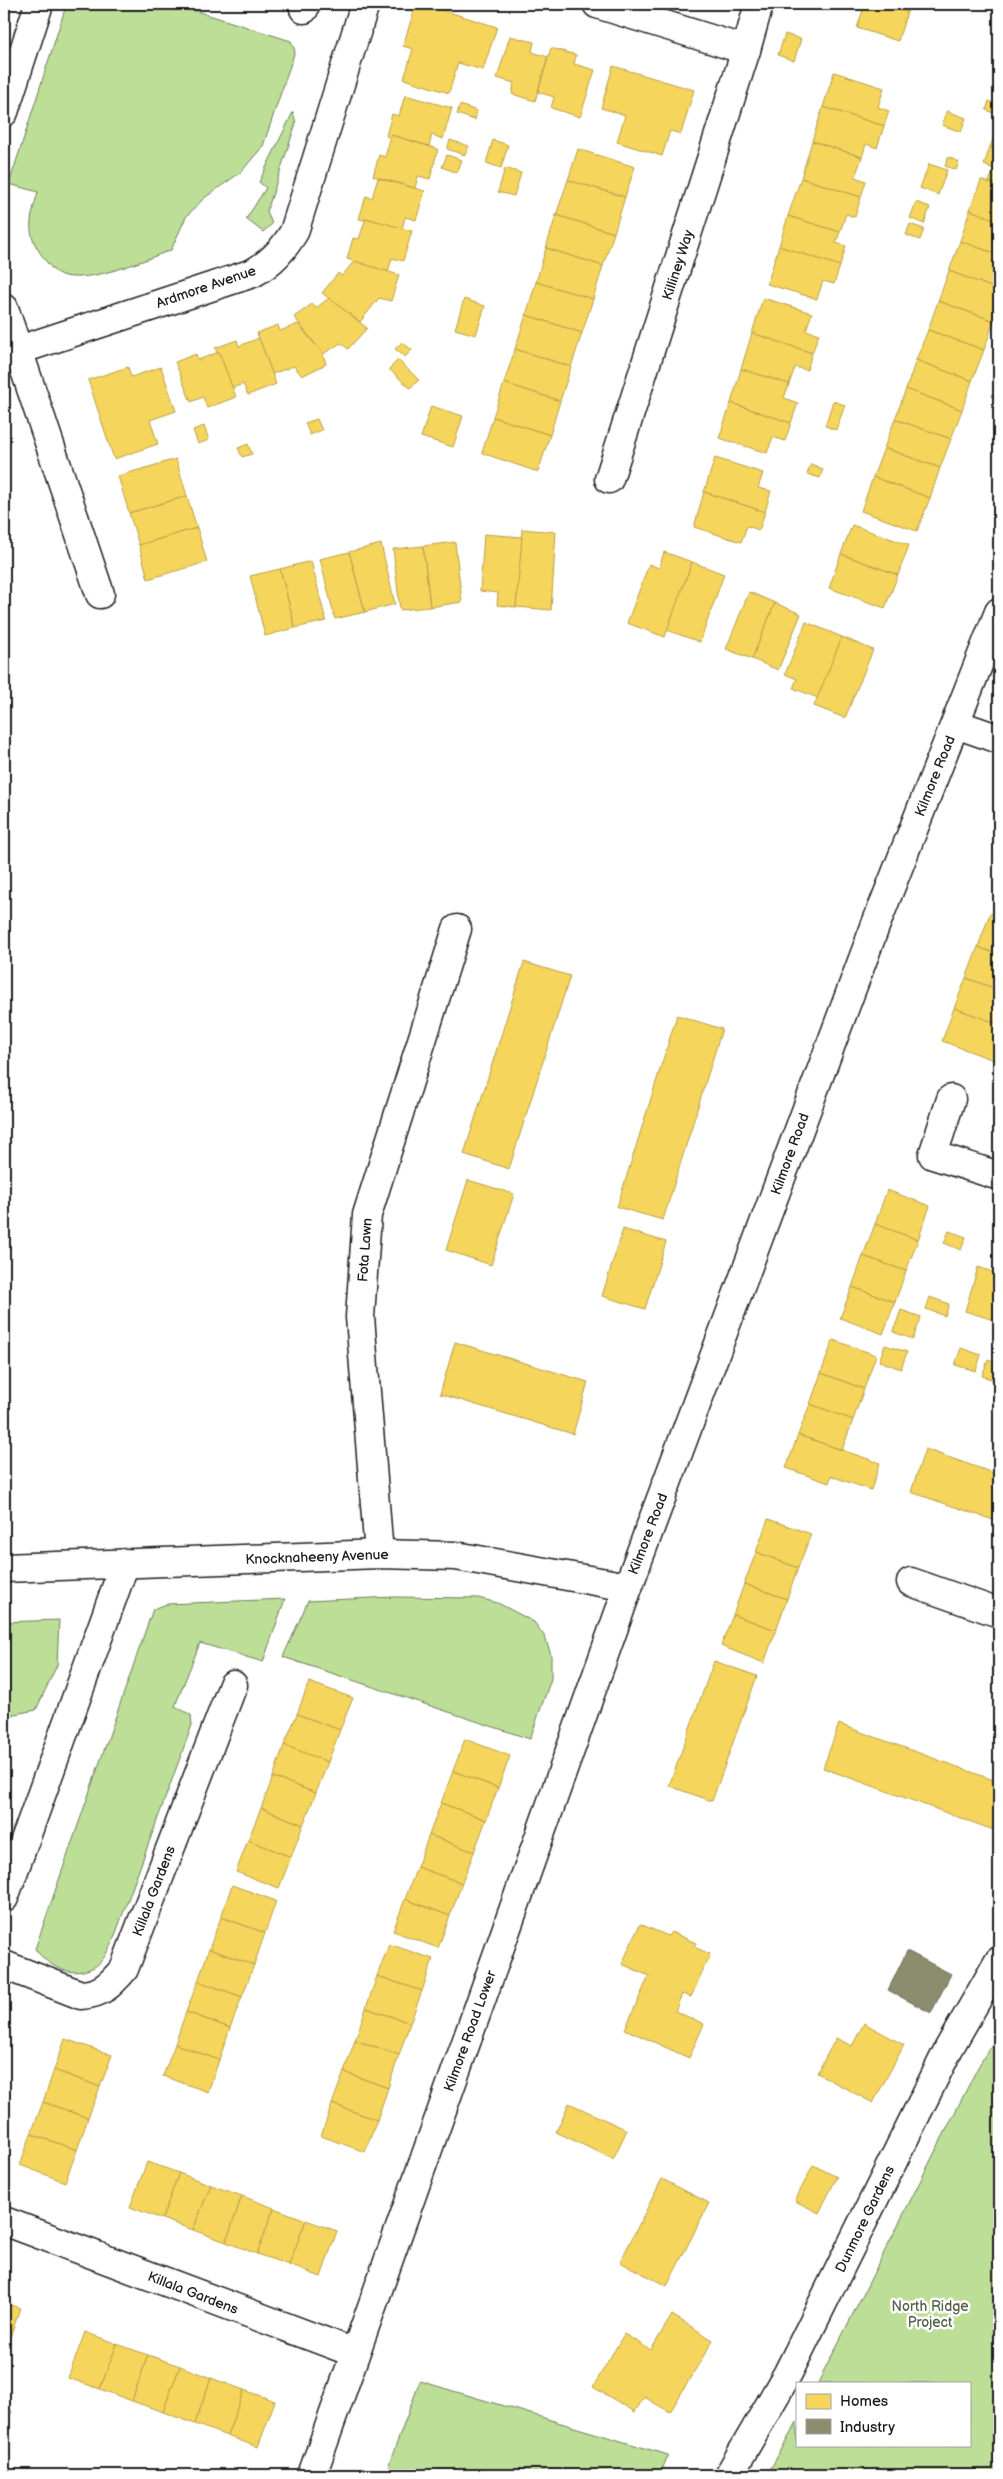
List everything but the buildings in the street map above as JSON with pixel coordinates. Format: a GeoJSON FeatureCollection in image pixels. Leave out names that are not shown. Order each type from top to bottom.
{"type":"FeatureCollection","features":[{"type":"Feature","properties":{"kind":"street"},"geometry":{"type":"LineString","coordinates":[[4,112],[39,4]]}},
{"type":"Feature","properties":{"kind":"street","name":"Ardmore Avenue"},"geometry":{"type":"LineString","coordinates":[[11,352],[253,273],[270,262],[285,247],[294,232],[365,4]]}},
{"type":"Feature","properties":{"kind":"street"},"geometry":{"type":"LineString","coordinates":[[597,4],[746,50]]}},
{"type":"Feature","properties":{"kind":"street","name":"Killiney Way"},"geometry":{"type":"LineString","coordinates":[[609,479],[760,4]]}},
{"type":"Feature","properties":{"kind":"street"},"geometry":{"type":"LineString","coordinates":[[4,308],[11,352],[100,594]]}},
{"type":"Feature","properties":{"kind":"street","name":"Kilmore Road"},"geometry":{"type":"LineString","coordinates":[[628,1587],[872,934],[999,612]]}},
{"type":"Feature","properties":{"kind":"street"},"geometry":{"type":"LineString","coordinates":[[956,724],[999,739]]}},
{"type":"Feature","properties":{"kind":"street","name":"Fota Lawn"},"geometry":{"type":"LineString","coordinates":[[378,1554],[360,1317],[367,1215],[457,929]]}},
{"type":"Feature","properties":{"kind":"street"},"geometry":{"type":"LineString","coordinates":[[951,1099],[933,1155],[999,1176]]}},
{"type":"Feature","properties":{"kind":"street","name":"Knocknaheeny Avenue"},"geometry":{"type":"LineString","coordinates":[[4,1568],[378,1554],[456,1556],[628,1587]]}},
{"type":"Feature","properties":{"kind":"street"},"geometry":{"type":"LineString","coordinates":[[4,1898],[125,1563]]}},
{"type":"Feature","properties":{"kind":"street"},"geometry":{"type":"LineString","coordinates":[[911,1582],[999,1613]]}},
{"type":"Feature","properties":{"kind":"street","name":"Kilmore Road Lower"},"geometry":{"type":"LineString","coordinates":[[312,2475],[628,1587]]}},
{"type":"Feature","properties":{"kind":"street","name":"Killala Gardens"},"geometry":{"type":"LineString","coordinates":[[4,1965],[81,1995],[95,1994],[110,1985],[124,1969],[233,1686]]}},
{"type":"Feature","properties":{"kind":"street","name":"Dunmore Gardens"},"geometry":{"type":"LineString","coordinates":[[730,2475],[793,2364],[949,2048],[999,1961]]}},
{"type":"Feature","properties":{"kind":"street","name":"Killala Gardens"},"geometry":{"type":"LineString","coordinates":[[4,2221],[355,2354]]}},
{"type":"Feature","properties":{"kind":"green space"},"geometry":{"type":"Polygon","coordinates":[[[76,4],[174,4],[291,41],[295,51],[263,146],[241,172],[203,199],[186,217],[171,250],[113,271],[80,277],[66,276],[56,272],[37,248],[31,233],[31,218],[38,192],[9,184],[65,9],[76,4]]]}},
{"type":"Feature","properties":{"kind":"green space"},"geometry":{"type":"Polygon","coordinates":[[[293,112],[296,123],[267,211],[272,224],[263,232],[246,219],[266,188],[259,182],[293,112]]]}},
{"type":"Feature","properties":{"kind":"green space"},"geometry":{"type":"Polygon","coordinates":[[[393,1597],[478,1598],[498,1603],[534,1622],[545,1637],[551,1655],[551,1679],[530,1739],[283,1657],[308,1601],[393,1597]]]}},
{"type":"Feature","properties":{"kind":"green space"},"geometry":{"type":"Polygon","coordinates":[[[285,1599],[263,1662],[200,1643],[175,1706],[191,1715],[192,1725],[114,1938],[103,1958],[94,1967],[77,1972],[54,1966],[35,1949],[153,1609],[167,1604],[285,1599]]]}},
{"type":"Feature","properties":{"kind":"green space"},"geometry":{"type":"Polygon","coordinates":[[[59,1620],[57,1665],[36,1710],[4,1716],[4,1622],[59,1620]]]}},
{"type":"Feature","properties":{"kind":"green space","name":"North Ridge Project"},"geometry":{"type":"Polygon","coordinates":[[[999,2032],[999,2475],[767,2475],[796,2424],[796,2446],[970,2446],[970,2382],[819,2382],[978,2067],[999,2032]]]}},
{"type":"Feature","properties":{"kind":"green space"},"geometry":{"type":"Polygon","coordinates":[[[420,2381],[668,2455],[660,2475],[385,2475],[420,2381]]]}}]}
